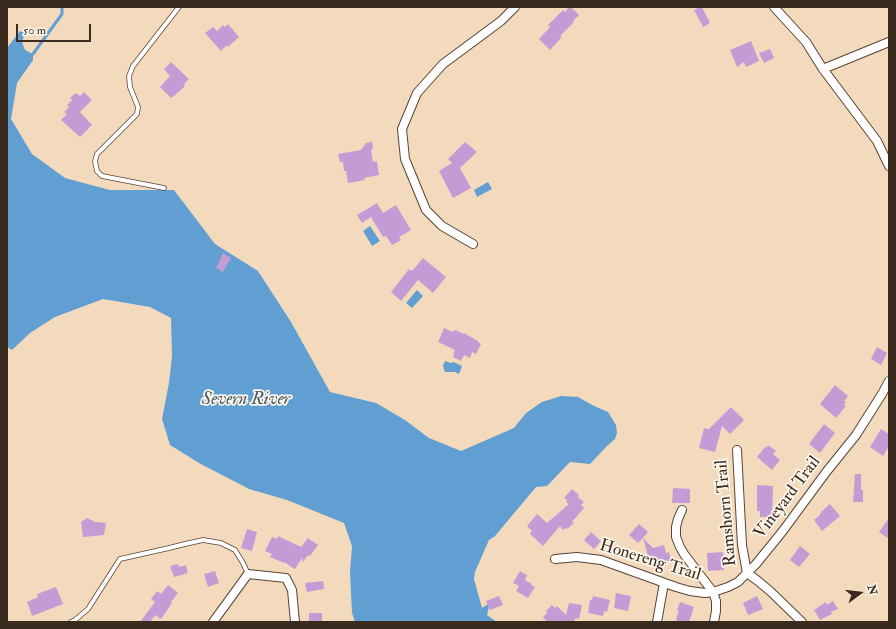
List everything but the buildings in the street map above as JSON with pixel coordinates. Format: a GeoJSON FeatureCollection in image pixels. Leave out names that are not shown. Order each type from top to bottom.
{"type":"FeatureCollection","features":[{"type":"Feature","properties":{"kind":"street"},"geometry":{"type":"LineString","coordinates":[[473,244],[442,226],[426,210],[405,159],[402,129],[417,93],[443,64],[501,21],[515,7]]}},
{"type":"Feature","properties":{"kind":"street"},"geometry":{"type":"LineString","coordinates":[[774,7],[806,42],[822,69],[877,141],[889,166]]}},
{"type":"Feature","properties":{"kind":"street"},"geometry":{"type":"LineString","coordinates":[[822,69],[889,42]]}},
{"type":"Feature","properties":{"kind":"street","name":"Vineyard Trail"},"geometry":{"type":"LineString","coordinates":[[713,592],[728,588],[738,582],[756,564],[856,435],[879,400],[889,381]]}},
{"type":"Feature","properties":{"kind":"street","name":"Ramshorn Trail"},"geometry":{"type":"LineString","coordinates":[[737,450],[742,545],[747,573]]}},
{"type":"Feature","properties":{"kind":"street"},"geometry":{"type":"LineString","coordinates":[[682,510],[676,527],[676,537],[684,554],[713,592],[716,601],[714,622]]}},
{"type":"Feature","properties":{"kind":"street","name":"Honereng Trail"},"geometry":{"type":"LineString","coordinates":[[555,559],[577,557],[601,560],[690,591],[705,593],[713,592]]}},
{"type":"Feature","properties":{"kind":"street"},"geometry":{"type":"LineString","coordinates":[[747,573],[770,591],[802,622]]}},
{"type":"Feature","properties":{"kind":"street"},"geometry":{"type":"LineString","coordinates":[[213,622],[248,574],[286,578],[292,590],[295,622]]}},
{"type":"Feature","properties":{"kind":"street"},"geometry":{"type":"LineString","coordinates":[[657,622],[664,582]]}},
{"type":"Feature","properties":{"kind":"lane"},"geometry":{"type":"LineString","coordinates":[[164,188],[102,176],[97,171],[95,161],[97,154],[137,114],[138,107],[130,87],[129,76],[133,66],[179,7]]}},
{"type":"Feature","properties":{"kind":"lane"},"geometry":{"type":"LineString","coordinates":[[71,622],[76,620],[88,609],[120,559],[203,540],[222,543],[234,550],[243,563],[248,574]]}},
{"type":"Feature","properties":{"kind":"water","name":"Severn River"},"geometry":{"type":"Polygon","coordinates":[[[20,31],[25,33],[22,42],[25,50],[33,54],[33,60],[17,83],[11,119],[32,154],[65,178],[110,190],[174,190],[215,244],[258,271],[291,322],[330,392],[376,403],[405,420],[429,438],[461,451],[514,428],[526,413],[542,402],[561,396],[578,397],[608,412],[616,425],[617,433],[615,439],[590,464],[570,462],[547,486],[536,487],[495,536],[489,540],[475,572],[474,579],[482,608],[488,604],[489,607],[487,615],[497,622],[355,622],[352,613],[350,572],[352,546],[344,523],[287,500],[249,489],[199,463],[170,445],[162,419],[169,383],[172,356],[171,318],[150,307],[103,299],[55,317],[30,333],[12,350],[7,347],[7,48],[20,31]]]}},
{"type":"Feature","properties":{"kind":"water"},"geometry":{"type":"Polygon","coordinates":[[[488,182],[492,189],[477,197],[474,190],[488,182]]]}},
{"type":"Feature","properties":{"kind":"water"},"geometry":{"type":"Polygon","coordinates":[[[370,226],[380,241],[372,246],[363,231],[370,226]]]}},
{"type":"Feature","properties":{"kind":"water"},"geometry":{"type":"Polygon","coordinates":[[[417,290],[423,296],[412,308],[406,303],[417,290]]]}},
{"type":"Feature","properties":{"kind":"water"},"geometry":{"type":"Polygon","coordinates":[[[445,361],[451,363],[454,362],[462,366],[459,374],[455,372],[445,372],[443,366],[445,361]]]}},
{"type":"Feature","properties":{"kind":"waterway"},"geometry":{"type":"LineString","coordinates":[[33,54],[62,14],[62,7]]}}]}
